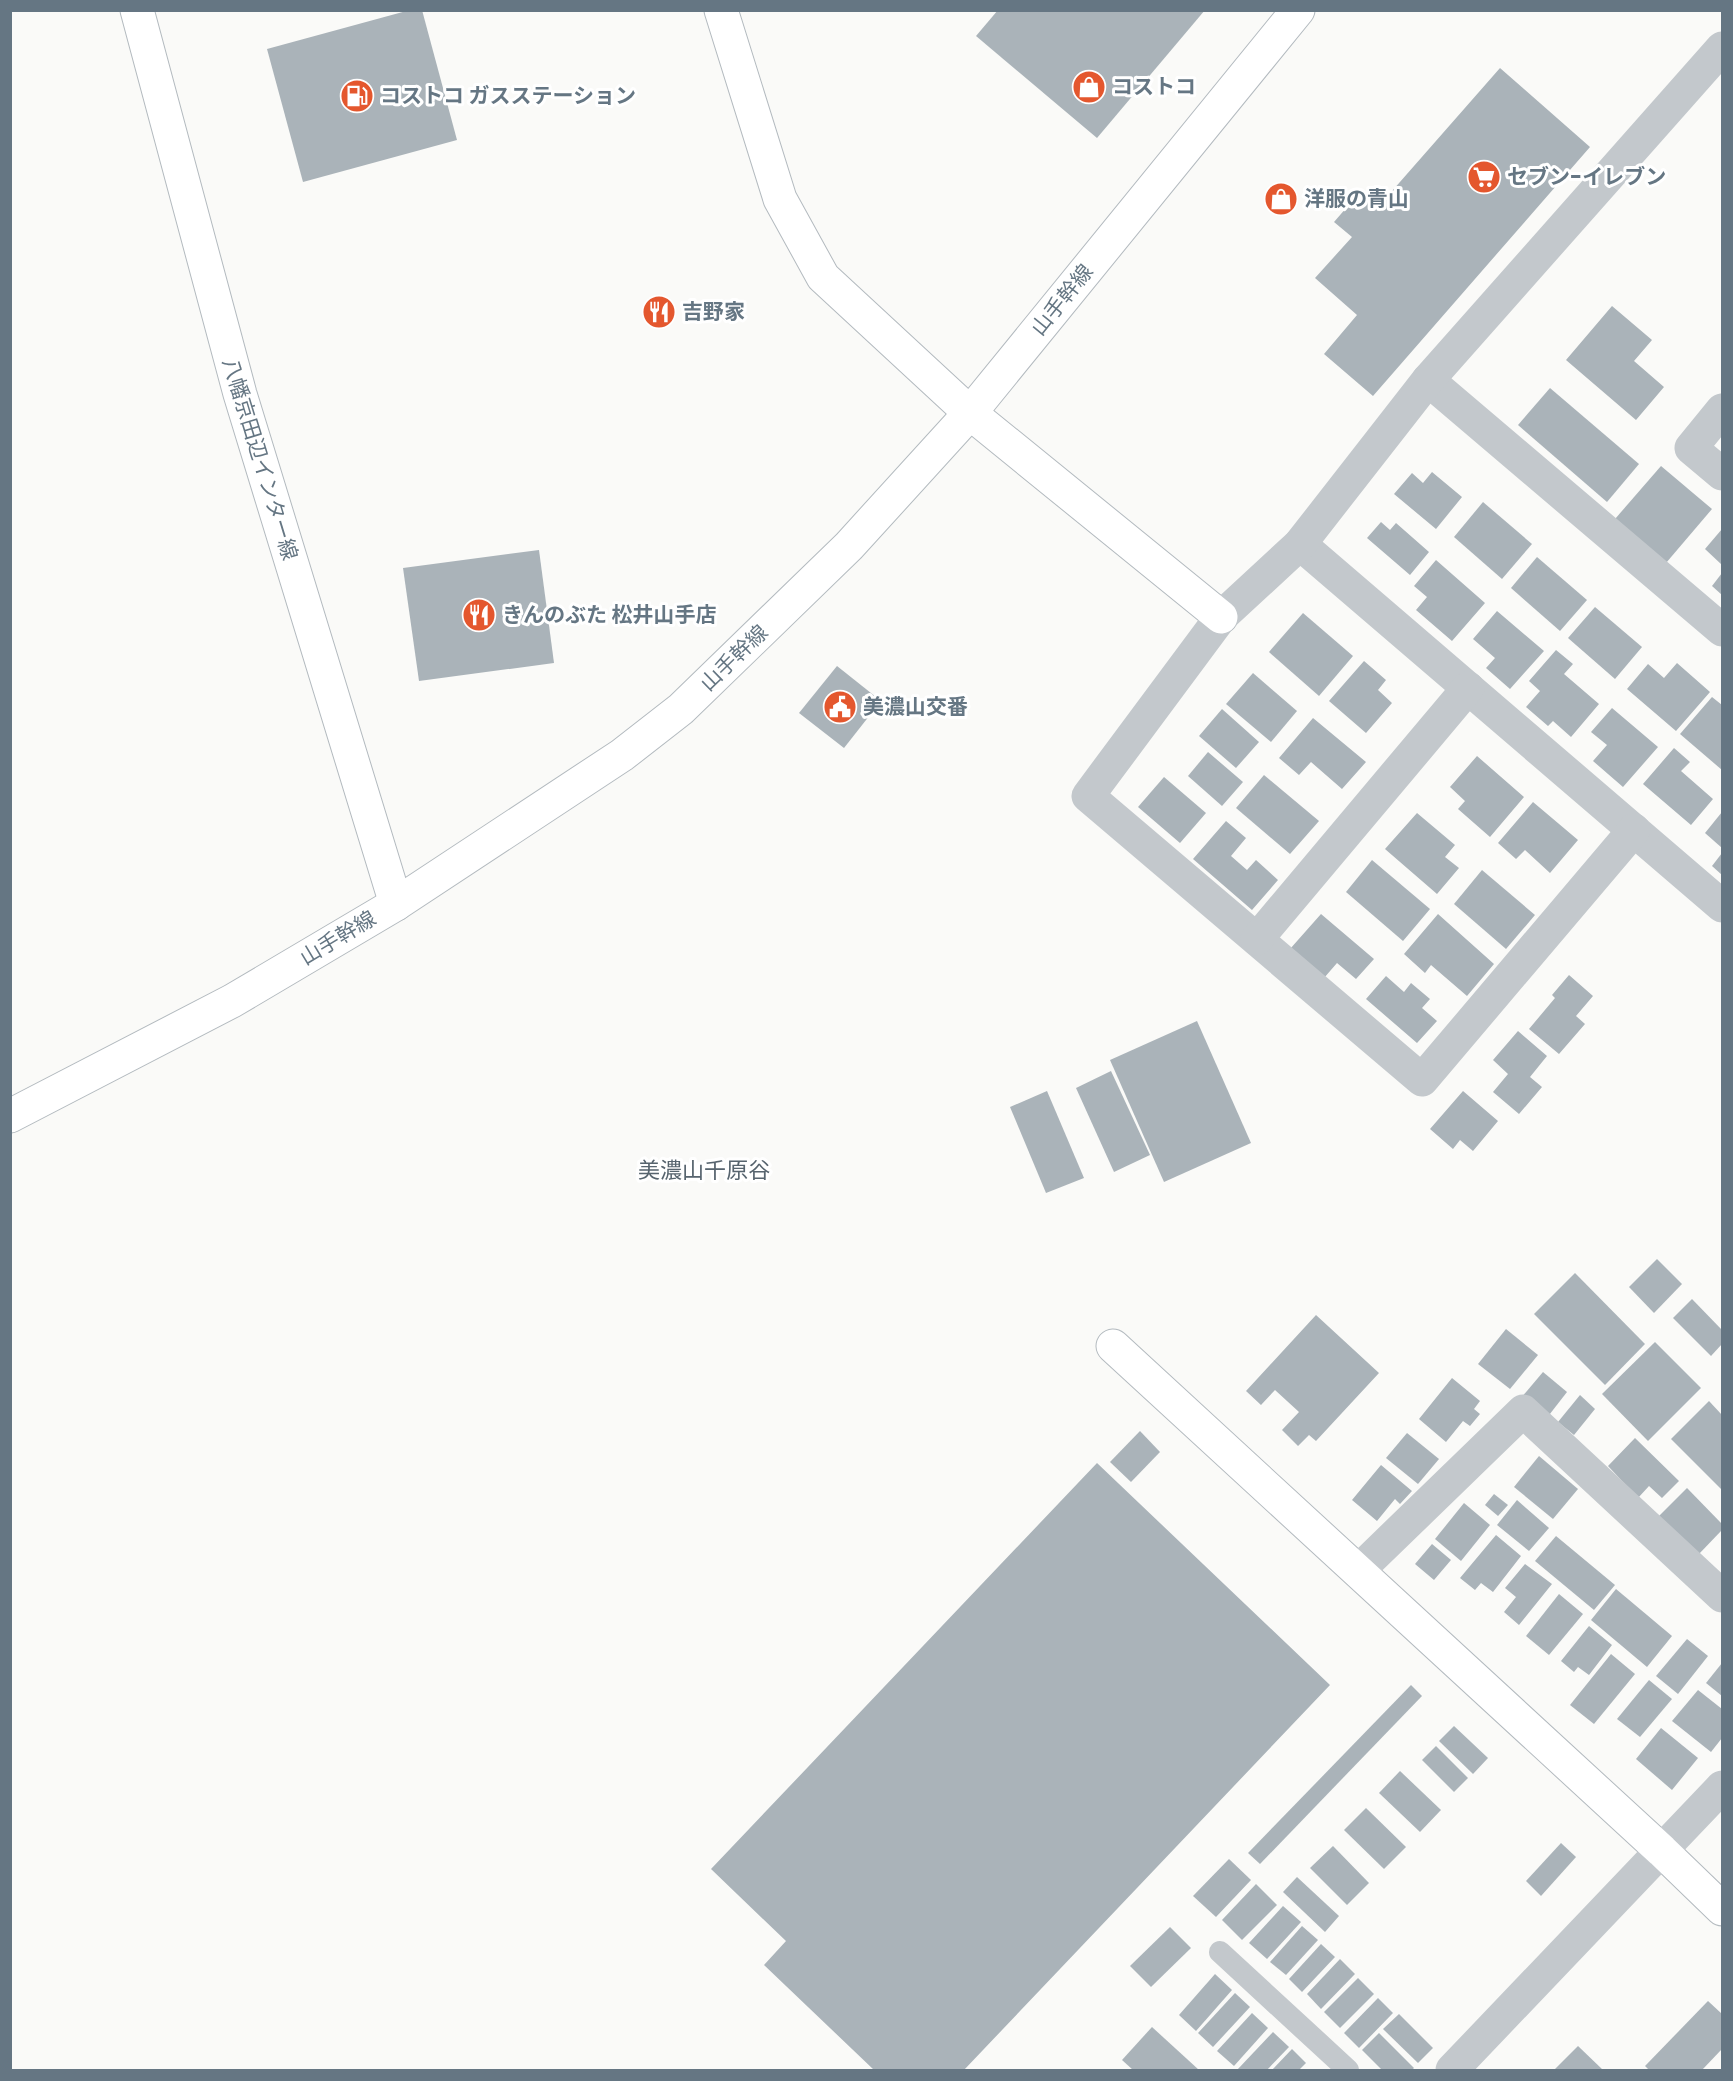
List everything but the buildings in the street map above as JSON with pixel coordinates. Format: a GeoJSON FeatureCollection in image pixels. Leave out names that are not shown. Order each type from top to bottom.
{"type":"FeatureCollection","features":[{"type":"Feature","properties":{"kind":"street","name":"八幡京田辺インター線"},"geometry":{"type":"LineString","coordinates":[[137,10],[240,394],[396,904]]}},
{"type":"Feature","properties":{"kind":"street"},"geometry":{"type":"LineString","coordinates":[[721,10],[780,200],[823,278],[970,413],[1221,617]]}},
{"type":"Feature","properties":{"kind":"street","name":"山手幹線"},"geometry":{"type":"LineString","coordinates":[[10,1116],[232,1001],[396,904],[622,755],[681,709],[849,546],[970,413],[1298,10]]}},
{"type":"Feature","properties":{"kind":"street"},"geometry":{"type":"LineString","coordinates":[[1634,830],[1422,1080],[1088,796],[1221,617],[1300,544],[1428,380],[1722,48]]}},
{"type":"Feature","properties":{"kind":"street"},"geometry":{"type":"LineString","coordinates":[[1428,380],[1722,630]]}},
{"type":"Feature","properties":{"kind":"street"},"geometry":{"type":"LineString","coordinates":[[1722,410],[1691,448],[1722,474]]}},
{"type":"Feature","properties":{"kind":"street"},"geometry":{"type":"LineString","coordinates":[[1300,544],[1722,906]]}},
{"type":"Feature","properties":{"kind":"street"},"geometry":{"type":"LineString","coordinates":[[1257,939],[1468,688]]}},
{"type":"Feature","properties":{"kind":"street"},"geometry":{"type":"LineString","coordinates":[[1113,1346],[1662,1851],[1722,1909]]}},
{"type":"Feature","properties":{"kind":"street"},"geometry":{"type":"LineString","coordinates":[[1358,1571],[1523,1411],[1722,1596]]}},
{"type":"Feature","properties":{"kind":"street"},"geometry":{"type":"LineString","coordinates":[[1452,2070],[1722,1787]]}},
{"type":"Feature","properties":{"kind":"lane"},"geometry":{"type":"LineString","coordinates":[[1220,1952],[1348,2070]]}},
{"type":"Feature","properties":{"kind":"place","name":"コストコ"},"geometry":{"type":"Point","coordinates":[1089,87]}},
{"type":"Feature","properties":{"kind":"place","name":"コストコ ガスステーション"},"geometry":{"type":"Point","coordinates":[357,96]}},
{"type":"Feature","properties":{"kind":"place","name":"セブン-イレブン"},"geometry":{"type":"Point","coordinates":[1484,177]}},
{"type":"Feature","properties":{"kind":"place","name":"洋服の青山"},"geometry":{"type":"Point","coordinates":[1281,199]}},
{"type":"Feature","properties":{"kind":"place","name":"吉野家"},"geometry":{"type":"Point","coordinates":[659,312]}},
{"type":"Feature","properties":{"kind":"place","name":"きんのぶた 松井山手店"},"geometry":{"type":"Point","coordinates":[479,615]}},
{"type":"Feature","properties":{"kind":"place","name":"美濃山交番"},"geometry":{"type":"Point","coordinates":[840,707]}},
{"type":"Feature","properties":{"kind":"district","name":"美濃山千原谷"},"geometry":{"type":"Point","coordinates":[704,1170]}}]}
